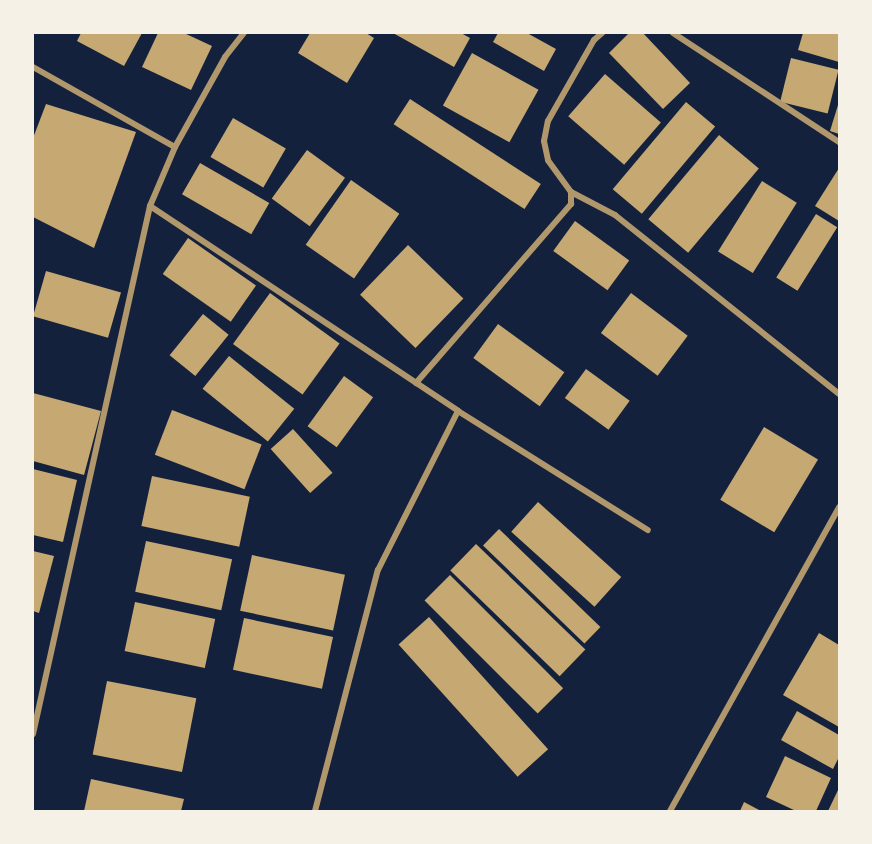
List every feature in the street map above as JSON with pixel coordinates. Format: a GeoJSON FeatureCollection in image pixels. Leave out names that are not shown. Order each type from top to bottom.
{"type":"FeatureCollection","features":[{"type":"Feature","properties":{"kind":"street"},"geometry":{"type":"LineString","coordinates":[[33,734],[150,206],[175,147],[225,57],[244,33]]}},
{"type":"Feature","properties":{"kind":"street"},"geometry":{"type":"LineString","coordinates":[[602,33],[594,40],[546,131],[548,160],[571,192],[615,215],[839,394]]}},
{"type":"Feature","properties":{"kind":"street"},"geometry":{"type":"LineString","coordinates":[[673,33],[839,142]]}},
{"type":"Feature","properties":{"kind":"street"},"geometry":{"type":"LineString","coordinates":[[33,67],[175,147]]}},
{"type":"Feature","properties":{"kind":"street"},"geometry":{"type":"LineString","coordinates":[[416,383],[571,204],[571,192]]}},
{"type":"Feature","properties":{"kind":"street"},"geometry":{"type":"LineString","coordinates":[[150,206],[458,411],[648,530]]}},
{"type":"Feature","properties":{"kind":"street"},"geometry":{"type":"LineString","coordinates":[[315,811],[378,570],[458,411]]}},
{"type":"Feature","properties":{"kind":"street"},"geometry":{"type":"LineString","coordinates":[[670,811],[839,507]]}},
{"type":"Feature","properties":{"kind":"building"},"geometry":{"type":"Polygon","coordinates":[[[81,33],[142,33],[124,66],[77,41],[81,33]]]}},
{"type":"Feature","properties":{"kind":"building"},"geometry":{"type":"Polygon","coordinates":[[[158,33],[184,33],[212,46],[191,90],[142,67],[158,33]]]}},
{"type":"Feature","properties":{"kind":"building"},"geometry":{"type":"Polygon","coordinates":[[[310,33],[366,33],[374,38],[347,83],[298,53],[310,33]]]}},
{"type":"Feature","properties":{"kind":"building"},"geometry":{"type":"Polygon","coordinates":[[[393,33],[461,33],[470,38],[454,67],[393,33]]]}},
{"type":"Feature","properties":{"kind":"building"},"geometry":{"type":"Polygon","coordinates":[[[498,33],[527,33],[556,49],[544,71],[493,42],[498,33]]]}},
{"type":"Feature","properties":{"kind":"building"},"geometry":{"type":"Polygon","coordinates":[[[629,33],[643,33],[690,83],[663,109],[609,53],[629,33]]]}},
{"type":"Feature","properties":{"kind":"building"},"geometry":{"type":"Polygon","coordinates":[[[803,33],[839,33],[839,62],[798,50],[803,33]]]}},
{"type":"Feature","properties":{"kind":"building"},"geometry":{"type":"Polygon","coordinates":[[[472,53],[538,90],[509,142],[443,105],[472,53]]]}},
{"type":"Feature","properties":{"kind":"building"},"geometry":{"type":"Polygon","coordinates":[[[791,58],[839,70],[828,114],[780,102],[791,58]]]}},
{"type":"Feature","properties":{"kind":"building"},"geometry":{"type":"Polygon","coordinates":[[[605,74],[661,123],[624,165],[568,116],[605,74]]]}},
{"type":"Feature","properties":{"kind":"building"},"geometry":{"type":"Polygon","coordinates":[[[410,99],[541,184],[524,209],[394,124],[410,99]]]}},
{"type":"Feature","properties":{"kind":"building"},"geometry":{"type":"Polygon","coordinates":[[[686,102],[715,126],[642,214],[613,189],[686,102]]]}},
{"type":"Feature","properties":{"kind":"building"},"geometry":{"type":"Polygon","coordinates":[[[46,104],[136,132],[94,248],[33,217],[33,138],[46,104]]]}},
{"type":"Feature","properties":{"kind":"building"},"geometry":{"type":"Polygon","coordinates":[[[839,105],[839,134],[830,131],[839,105]]]}},
{"type":"Feature","properties":{"kind":"building"},"geometry":{"type":"Polygon","coordinates":[[[233,118],[286,148],[263,187],[210,157],[233,118]]]}},
{"type":"Feature","properties":{"kind":"building"},"geometry":{"type":"Polygon","coordinates":[[[719,135],[759,168],[688,253],[648,219],[719,135]]]}},
{"type":"Feature","properties":{"kind":"building"},"geometry":{"type":"Polygon","coordinates":[[[307,150],[345,178],[310,226],[272,199],[307,150]]]}},
{"type":"Feature","properties":{"kind":"building"},"geometry":{"type":"Polygon","coordinates":[[[200,163],[269,203],[251,234],[182,194],[200,163]]]}},
{"type":"Feature","properties":{"kind":"building"},"geometry":{"type":"Polygon","coordinates":[[[839,168],[839,221],[815,206],[839,168]]]}},
{"type":"Feature","properties":{"kind":"building"},"geometry":{"type":"Polygon","coordinates":[[[351,180],[399,214],[354,279],[306,245],[351,180]]]}},
{"type":"Feature","properties":{"kind":"building"},"geometry":{"type":"Polygon","coordinates":[[[762,181],[797,203],[753,273],[718,251],[762,181]]]}},
{"type":"Feature","properties":{"kind":"building"},"geometry":{"type":"Polygon","coordinates":[[[816,214],[837,227],[797,291],[776,278],[816,214]]]}},
{"type":"Feature","properties":{"kind":"building"},"geometry":{"type":"Polygon","coordinates":[[[575,221],[629,260],[607,290],[553,251],[575,221]]]}},
{"type":"Feature","properties":{"kind":"building"},"geometry":{"type":"Polygon","coordinates":[[[188,238],[256,286],[231,322],[163,274],[188,238]]]}},
{"type":"Feature","properties":{"kind":"building"},"geometry":{"type":"Polygon","coordinates":[[[408,245],[463,298],[415,348],[360,295],[408,245]]]}},
{"type":"Feature","properties":{"kind":"building"},"geometry":{"type":"Polygon","coordinates":[[[46,271],[121,292],[108,338],[33,316],[46,271]]]}},
{"type":"Feature","properties":{"kind":"building"},"geometry":{"type":"Polygon","coordinates":[[[270,293],[340,344],[303,395],[233,344],[270,293]]]}},
{"type":"Feature","properties":{"kind":"building"},"geometry":{"type":"Polygon","coordinates":[[[631,293],[688,336],[658,376],[601,333],[631,293]]]}},
{"type":"Feature","properties":{"kind":"building"},"geometry":{"type":"Polygon","coordinates":[[[203,314],[229,335],[195,376],[170,355],[203,314]]]}},
{"type":"Feature","properties":{"kind":"building"},"geometry":{"type":"Polygon","coordinates":[[[498,324],[564,372],[540,406],[473,358],[498,324]]]}},
{"type":"Feature","properties":{"kind":"building"},"geometry":{"type":"Polygon","coordinates":[[[229,356],[294,409],[268,442],[203,389],[229,356]]]}},
{"type":"Feature","properties":{"kind":"building"},"geometry":{"type":"Polygon","coordinates":[[[586,369],[630,401],[609,430],[565,398],[586,369]]]}},
{"type":"Feature","properties":{"kind":"building"},"geometry":{"type":"Polygon","coordinates":[[[344,376],[373,397],[337,447],[308,426],[344,376]]]}},
{"type":"Feature","properties":{"kind":"building"},"geometry":{"type":"Polygon","coordinates":[[[33,393],[101,411],[84,475],[33,461],[33,393]]]}},
{"type":"Feature","properties":{"kind":"building"},"geometry":{"type":"Polygon","coordinates":[[[172,410],[262,444],[244,489],[155,455],[172,410]]]}},
{"type":"Feature","properties":{"kind":"building"},"geometry":{"type":"Polygon","coordinates":[[[764,427],[818,459],[774,532],[720,500],[764,427]]]}},
{"type":"Feature","properties":{"kind":"building"},"geometry":{"type":"Polygon","coordinates":[[[293,429],[332,473],[310,493],[271,449],[293,429]]]}},
{"type":"Feature","properties":{"kind":"building"},"geometry":{"type":"Polygon","coordinates":[[[33,469],[77,480],[63,542],[33,535],[33,469]]]}},
{"type":"Feature","properties":{"kind":"building"},"geometry":{"type":"Polygon","coordinates":[[[152,476],[250,497],[239,547],[141,526],[152,476]]]}},
{"type":"Feature","properties":{"kind":"building"},"geometry":{"type":"Polygon","coordinates":[[[538,502],[621,577],[594,607],[511,532],[538,502]]]}},
{"type":"Feature","properties":{"kind":"building"},"geometry":{"type":"Polygon","coordinates":[[[499,529],[600,627],[584,643],[483,546],[499,529]]]}},
{"type":"Feature","properties":{"kind":"building"},"geometry":{"type":"Polygon","coordinates":[[[146,541],[232,559],[221,610],[135,592],[146,541]]]}},
{"type":"Feature","properties":{"kind":"building"},"geometry":{"type":"Polygon","coordinates":[[[476,544],[585,650],[560,676],[450,571],[476,544]]]}},
{"type":"Feature","properties":{"kind":"building"},"geometry":{"type":"Polygon","coordinates":[[[33,551],[54,556],[39,613],[33,611],[33,551]]]}},
{"type":"Feature","properties":{"kind":"building"},"geometry":{"type":"Polygon","coordinates":[[[252,555],[345,575],[333,631],[240,611],[252,555]]]}},
{"type":"Feature","properties":{"kind":"building"},"geometry":{"type":"Polygon","coordinates":[[[450,575],[563,688],[538,714],[425,600],[450,575]]]}},
{"type":"Feature","properties":{"kind":"building"},"geometry":{"type":"Polygon","coordinates":[[[135,602],[215,619],[205,668],[125,651],[135,602]]]}},
{"type":"Feature","properties":{"kind":"building"},"geometry":{"type":"Polygon","coordinates":[[[429,617],[548,749],[518,777],[399,644],[429,617]]]}},
{"type":"Feature","properties":{"kind":"building"},"geometry":{"type":"Polygon","coordinates":[[[244,618],[333,637],[322,689],[233,670],[244,618]]]}},
{"type":"Feature","properties":{"kind":"building"},"geometry":{"type":"Polygon","coordinates":[[[819,633],[839,645],[839,727],[783,695],[819,633]]]}},
{"type":"Feature","properties":{"kind":"building"},"geometry":{"type":"Polygon","coordinates":[[[107,681],[196,698],[182,772],[93,755],[107,681]]]}},
{"type":"Feature","properties":{"kind":"building"},"geometry":{"type":"Polygon","coordinates":[[[797,711],[839,735],[839,757],[833,769],[781,740],[797,711]]]}},
{"type":"Feature","properties":{"kind":"building"},"geometry":{"type":"Polygon","coordinates":[[[785,756],[831,778],[816,811],[796,811],[766,797],[785,756]]]}},
{"type":"Feature","properties":{"kind":"building"},"geometry":{"type":"Polygon","coordinates":[[[91,779],[184,799],[181,811],[84,811],[91,779]]]}},
{"type":"Feature","properties":{"kind":"building"},"geometry":{"type":"Polygon","coordinates":[[[839,788],[839,811],[828,811],[839,788]]]}},
{"type":"Feature","properties":{"kind":"building"},"geometry":{"type":"Polygon","coordinates":[[[744,802],[761,811],[740,811],[744,802]]]}}]}
